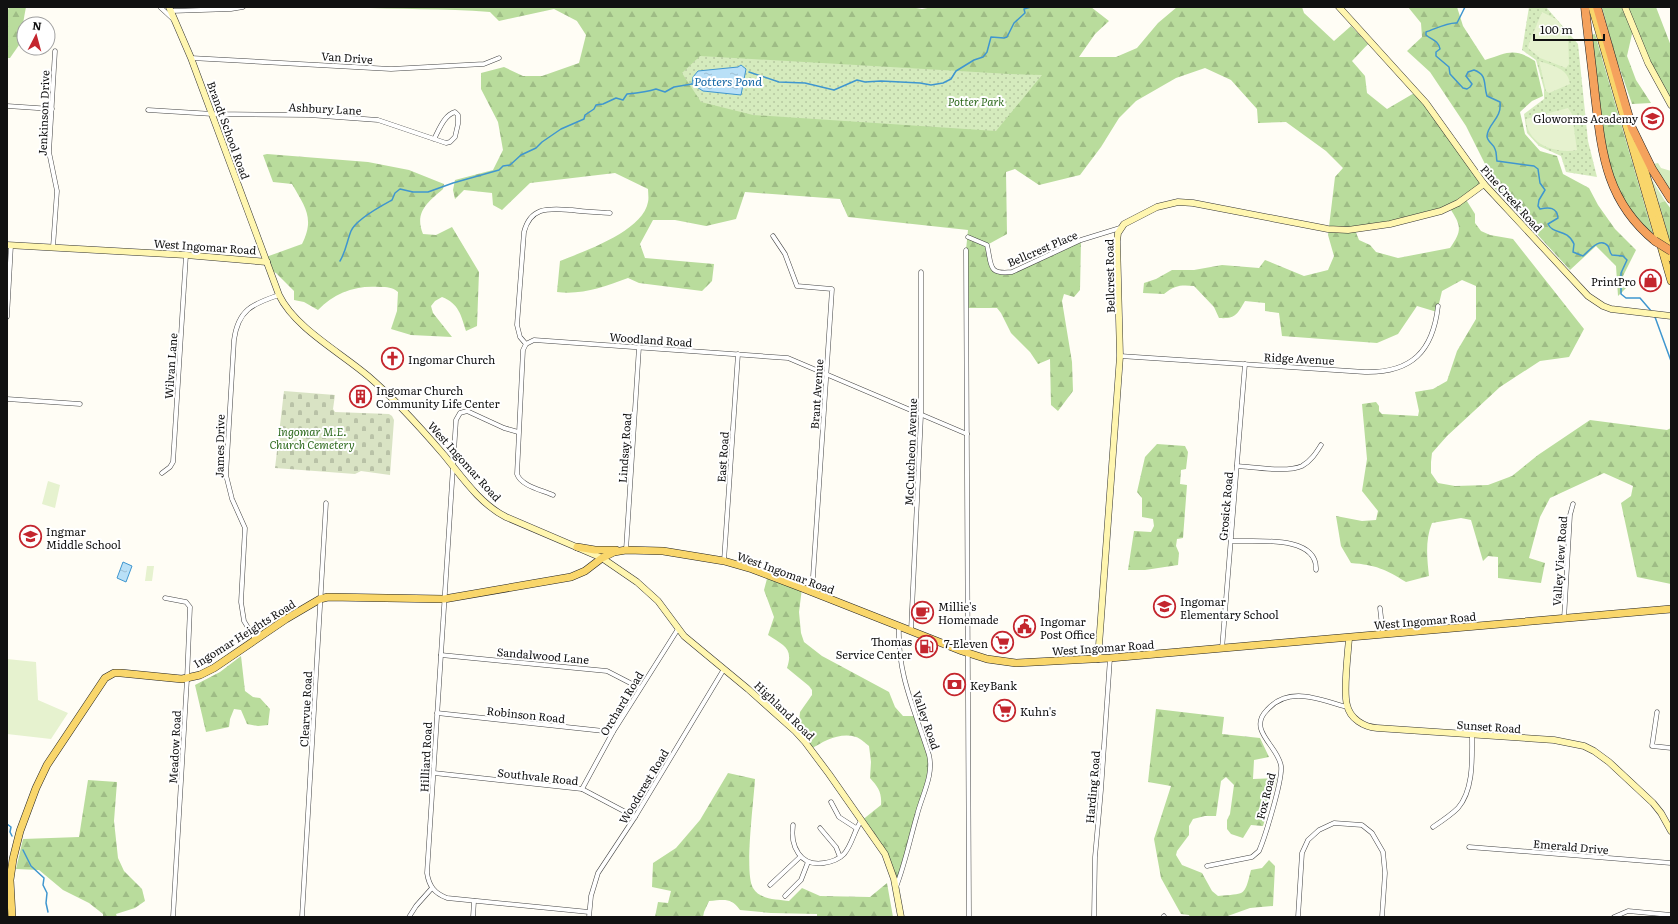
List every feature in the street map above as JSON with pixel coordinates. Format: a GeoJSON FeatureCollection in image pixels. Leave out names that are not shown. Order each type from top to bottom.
{"type":"FeatureCollection","features":[{"type":"Feature","properties":{"kind":"highway"},"geometry":{"type":"LineString","coordinates":[[1585,7],[1600,139],[1607,171],[1615,193],[1628,214],[1638,226],[1655,241],[1671,251]]}},
{"type":"Feature","properties":{"kind":"highway"},"geometry":{"type":"LineString","coordinates":[[1597,7],[1632,128],[1652,169],[1671,199]]}},
{"type":"Feature","properties":{"kind":"main road"},"geometry":{"type":"LineString","coordinates":[[1592,7],[1671,281]]}},
{"type":"Feature","properties":{"kind":"main road"},"geometry":{"type":"LineString","coordinates":[[1632,128],[1671,258]]}},
{"type":"Feature","properties":{"kind":"main road"},"geometry":{"type":"LineString","coordinates":[[577,547],[595,550],[626,550]]}},
{"type":"Feature","properties":{"kind":"main road","name":"West Ingomar Road"},"geometry":{"type":"LineString","coordinates":[[602,558],[614,552],[626,550],[663,551],[724,561],[752,569],[969,654],[987,659],[1016,663],[1098,659],[1671,609]]}},
{"type":"Feature","properties":{"kind":"main road","name":"Ingomar Heights Road"},"geometry":{"type":"LineString","coordinates":[[12,917],[10,891],[12,864],[16,846],[30,804],[47,765],[100,684],[110,675],[121,673],[187,679],[207,672],[320,599],[338,596],[444,599],[571,577],[586,571],[602,558]]}},
{"type":"Feature","properties":{"kind":"street"},"geometry":{"type":"LineString","coordinates":[[160,7],[176,22]]}},
{"type":"Feature","properties":{"kind":"street"},"geometry":{"type":"LineString","coordinates":[[170,9],[231,9],[243,7]]}},
{"type":"Feature","properties":{"kind":"street","name":"Pine Creek Road"},"geometry":{"type":"LineString","coordinates":[[1339,7],[1426,103],[1484,184],[1591,298],[1603,306],[1611,309],[1671,316]]}},
{"type":"Feature","properties":{"kind":"street"},"geometry":{"type":"LineString","coordinates":[[1625,7],[1648,63],[1671,105]]}},
{"type":"Feature","properties":{"kind":"street","name":"Brandt School Road"},"geometry":{"type":"LineString","coordinates":[[170,9],[213,114],[267,262]]}},
{"type":"Feature","properties":{"kind":"street","name":"Jenkinson Drive"},"geometry":{"type":"LineString","coordinates":[[53,247],[57,191],[49,152],[55,56]]}},
{"type":"Feature","properties":{"kind":"street","name":"Van Drive"},"geometry":{"type":"LineString","coordinates":[[191,58],[391,69],[484,64],[500,58]]}},
{"type":"Feature","properties":{"kind":"street"},"geometry":{"type":"LineString","coordinates":[[7,106],[52,109]]}},
{"type":"Feature","properties":{"kind":"street","name":"Ashbury Lane"},"geometry":{"type":"LineString","coordinates":[[148,110],[213,114],[309,115],[378,120],[434,139],[446,142],[452,140],[457,128],[459,119],[455,112],[446,118],[434,139]]}},
{"type":"Feature","properties":{"kind":"street","name":"Bellcrest Road"},"geometry":{"type":"LineString","coordinates":[[1098,659],[1120,356],[1117,241],[1120,228],[1130,220],[1157,208],[1184,202],[1296,221],[1328,229],[1355,230],[1390,224],[1441,211],[1458,202],[1484,184]]}},
{"type":"Feature","properties":{"kind":"street"},"geometry":{"type":"LineString","coordinates":[[553,495],[525,483],[518,478],[517,472],[523,350],[526,344],[520,337],[517,325],[524,232],[528,221],[536,213],[547,209],[610,213]]}},
{"type":"Feature","properties":{"kind":"street","name":"Bellcrest Place"},"geometry":{"type":"LineString","coordinates":[[968,237],[986,245],[991,265],[994,271],[999,274],[1012,272],[1081,240],[1120,228]]}},
{"type":"Feature","properties":{"kind":"street","name":"Brant Avenue"},"geometry":{"type":"LineString","coordinates":[[773,236],[785,254],[797,286],[832,289],[812,592]]}},
{"type":"Feature","properties":{"kind":"street"},"geometry":{"type":"LineString","coordinates":[[7,317],[9,245]]}},
{"type":"Feature","properties":{"kind":"street","name":"West Ingomar Road"},"geometry":{"type":"LineString","coordinates":[[9,245],[186,255],[267,262],[286,308],[298,321],[368,376],[393,398],[452,466],[494,510],[506,517],[602,558]]}},
{"type":"Feature","properties":{"kind":"street"},"geometry":{"type":"LineString","coordinates":[[966,250],[969,917]]}},
{"type":"Feature","properties":{"kind":"street","name":"Wilvan Lane"},"geometry":{"type":"LineString","coordinates":[[162,473],[170,467],[173,462],[186,255]]}},
{"type":"Feature","properties":{"kind":"street","name":"McCutcheon Avenue"},"geometry":{"type":"LineString","coordinates":[[911,631],[921,415],[921,272]]}},
{"type":"Feature","properties":{"kind":"street","name":"James Drive"},"geometry":{"type":"LineString","coordinates":[[256,639],[244,621],[241,602],[245,528],[232,499],[226,475],[234,340],[237,322],[244,314],[257,304],[280,295]]}},
{"type":"Feature","properties":{"kind":"street","name":"Ridge Avenue"},"geometry":{"type":"LineString","coordinates":[[1120,356],[1365,372],[1392,370],[1408,362],[1425,348],[1435,326],[1438,306]]}},
{"type":"Feature","properties":{"kind":"street","name":"Woodland Road"},"geometry":{"type":"LineString","coordinates":[[526,344],[534,340],[542,340],[788,358],[967,434]]}},
{"type":"Feature","properties":{"kind":"street","name":"Lindsay Road"},"geometry":{"type":"LineString","coordinates":[[626,550],[639,347]]}},
{"type":"Feature","properties":{"kind":"street","name":"East Road"},"geometry":{"type":"LineString","coordinates":[[724,561],[738,354]]}},
{"type":"Feature","properties":{"kind":"street","name":"Grosick Road"},"geometry":{"type":"LineString","coordinates":[[1222,648],[1245,364]]}},
{"type":"Feature","properties":{"kind":"street"},"geometry":{"type":"LineString","coordinates":[[7,399],[80,404]]}},
{"type":"Feature","properties":{"kind":"street"},"geometry":{"type":"LineString","coordinates":[[452,466],[456,420],[462,412],[467,411],[504,428],[518,432]]}},
{"type":"Feature","properties":{"kind":"street"},"geometry":{"type":"LineString","coordinates":[[1237,466],[1282,469],[1298,467],[1310,460],[1321,445]]}},
{"type":"Feature","properties":{"kind":"street","name":"Hilliard Road"},"geometry":{"type":"LineString","coordinates":[[432,888],[428,879],[427,867],[452,466]]}},
{"type":"Feature","properties":{"kind":"street","name":"Clearvue Road"},"geometry":{"type":"LineString","coordinates":[[302,917],[326,503]]}},
{"type":"Feature","properties":{"kind":"street","name":"Valley View Road"},"geometry":{"type":"LineString","coordinates":[[1564,619],[1569,527],[1573,504]]}},
{"type":"Feature","properties":{"kind":"street"},"geometry":{"type":"LineString","coordinates":[[1231,541],[1285,543],[1300,546],[1306,549],[1312,556],[1315,562],[1316,570]]}},
{"type":"Feature","properties":{"kind":"street","name":"Highland Road"},"geometry":{"type":"LineString","coordinates":[[602,558],[649,592],[658,601],[678,629],[688,640],[778,714],[805,742],[888,861],[896,887],[901,917]]}},
{"type":"Feature","properties":{"kind":"street","name":"Meadow Road"},"geometry":{"type":"LineString","coordinates":[[165,598],[186,602],[190,606],[173,917]]}},
{"type":"Feature","properties":{"kind":"street"},"geometry":{"type":"LineString","coordinates":[[1380,608],[1383,635]]}},
{"type":"Feature","properties":{"kind":"street","name":"Valley Road"},"geometry":{"type":"LineString","coordinates":[[896,887],[904,866],[931,769],[929,755],[903,676],[898,648],[899,626]]}},
{"type":"Feature","properties":{"kind":"street","name":"Orchard Road"},"geometry":{"type":"LineString","coordinates":[[582,789],[613,732],[678,629]]}},
{"type":"Feature","properties":{"kind":"street"},"geometry":{"type":"LineString","coordinates":[[1347,707],[1349,638]]}},
{"type":"Feature","properties":{"kind":"street","name":"Sandalwood Lane"},"geometry":{"type":"LineString","coordinates":[[441,655],[607,671],[640,688]]}},
{"type":"Feature","properties":{"kind":"street","name":"Harding Road"},"geometry":{"type":"LineString","coordinates":[[1094,917],[1095,857],[1110,658]]}},
{"type":"Feature","properties":{"kind":"street","name":"Woodcrest Road"},"geometry":{"type":"LineString","coordinates":[[589,917],[593,887],[598,873],[635,817],[724,669]]}},
{"type":"Feature","properties":{"kind":"street","name":"Fox Road"},"geometry":{"type":"LineString","coordinates":[[1207,866],[1248,858],[1259,851],[1277,792],[1282,767],[1277,755],[1261,730],[1261,720],[1266,710],[1279,700],[1288,697],[1301,696],[1347,707]]}},
{"type":"Feature","properties":{"kind":"street","name":"Sunset Road"},"geometry":{"type":"LineString","coordinates":[[1347,707],[1357,720],[1370,728],[1561,741],[1588,748],[1609,762],[1653,803],[1661,813],[1671,831]]}},
{"type":"Feature","properties":{"kind":"street"},"geometry":{"type":"LineString","coordinates":[[1657,712],[1652,746],[1671,748]]}},
{"type":"Feature","properties":{"kind":"street","name":"Robinson Road"},"geometry":{"type":"LineString","coordinates":[[437,713],[613,732]]}},
{"type":"Feature","properties":{"kind":"street"},"geometry":{"type":"LineString","coordinates":[[1434,827],[1454,812],[1464,798],[1470,780],[1472,735]]}},
{"type":"Feature","properties":{"kind":"street","name":"Southvale Road"},"geometry":{"type":"LineString","coordinates":[[434,774],[582,789],[635,817]]}},
{"type":"Feature","properties":{"kind":"street"},"geometry":{"type":"LineString","coordinates":[[831,802],[838,817],[856,828]]}},
{"type":"Feature","properties":{"kind":"street"},"geometry":{"type":"LineString","coordinates":[[793,825],[792,842],[796,851],[800,857],[814,864],[826,863],[840,857],[849,846],[856,828],[861,821]]}},
{"type":"Feature","properties":{"kind":"street"},"geometry":{"type":"LineString","coordinates":[[1298,917],[1302,854],[1308,840],[1319,830],[1334,823],[1362,825],[1372,833],[1383,852],[1385,873],[1382,917]]}},
{"type":"Feature","properties":{"kind":"street"},"geometry":{"type":"LineString","coordinates":[[820,828],[836,847],[840,857]]}},
{"type":"Feature","properties":{"kind":"street","name":"Emerald Drive"},"geometry":{"type":"LineString","coordinates":[[1469,846],[1671,863]]}},
{"type":"Feature","properties":{"kind":"street"},"geometry":{"type":"LineString","coordinates":[[770,885],[800,857]]}},
{"type":"Feature","properties":{"kind":"street"},"geometry":{"type":"LineString","coordinates":[[785,896],[801,880],[808,862]]}},
{"type":"Feature","properties":{"kind":"street"},"geometry":{"type":"LineString","coordinates":[[409,917],[416,906],[432,888],[447,898],[590,912]]}},
{"type":"Feature","properties":{"kind":"street"},"geometry":{"type":"LineString","coordinates":[[473,917],[474,901]]}},
{"type":"Feature","properties":{"kind":"street"},"geometry":{"type":"LineString","coordinates":[[1614,917],[1628,911],[1671,915]]}},
{"type":"Feature","properties":{"kind":"green space"},"geometry":{"type":"Polygon","coordinates":[[[9,7],[26,7],[24,16],[16,16],[16,49],[10,58],[7,58],[7,13],[9,7]]]}},
{"type":"Feature","properties":{"kind":"green space"},"geometry":{"type":"Polygon","coordinates":[[[352,7],[910,7],[922,9],[933,7],[1091,7],[1109,21],[1095,34],[1079,57],[1116,57],[1137,48],[1158,23],[1177,7],[1302,7],[1304,13],[1334,41],[1351,26],[1368,44],[1352,61],[1365,76],[1367,93],[1387,109],[1416,92],[1484,184],[1465,198],[1475,214],[1475,223],[1481,231],[1490,235],[1513,239],[1584,329],[1569,357],[1540,361],[1500,387],[1447,436],[1432,453],[1431,473],[1438,483],[1455,486],[1488,485],[1512,476],[1538,455],[1590,420],[1667,430],[1671,428],[1671,584],[1637,577],[1621,503],[1631,496],[1633,486],[1604,473],[1550,498],[1540,517],[1529,558],[1545,563],[1541,583],[1498,578],[1498,557],[1488,556],[1483,561],[1471,520],[1461,518],[1432,523],[1427,542],[1429,576],[1406,582],[1380,568],[1351,563],[1341,546],[1336,516],[1362,521],[1376,520],[1378,511],[1362,491],[1367,459],[1362,404],[1376,402],[1379,406],[1379,411],[1382,414],[1418,416],[1419,411],[1415,392],[1433,389],[1447,381],[1457,351],[1476,319],[1476,286],[1462,280],[1442,291],[1437,312],[1417,306],[1398,334],[1377,343],[1282,336],[1279,313],[1265,311],[1265,303],[1245,301],[1240,310],[1232,317],[1219,318],[1214,307],[1194,286],[1178,286],[1164,294],[1143,293],[1144,283],[1156,279],[1172,270],[1194,270],[1222,265],[1259,268],[1265,260],[1304,276],[1328,270],[1334,256],[1328,235],[1335,177],[1343,168],[1326,151],[1286,122],[1258,123],[1257,109],[1231,80],[1205,68],[1176,78],[1136,101],[1119,118],[1101,147],[1080,175],[1039,185],[1015,169],[1006,172],[1007,234],[987,245],[994,271],[1012,272],[1081,240],[1080,290],[1074,297],[1064,294],[1062,301],[1072,362],[1073,391],[1058,411],[1051,405],[1050,359],[1038,364],[1030,352],[1011,333],[997,308],[966,308],[966,250],[968,230],[848,217],[840,199],[745,192],[736,219],[706,226],[675,220],[653,220],[640,244],[645,258],[714,264],[712,281],[702,291],[639,283],[628,278],[602,287],[584,291],[566,293],[557,292],[560,261],[612,239],[636,222],[644,212],[648,202],[648,189],[615,173],[530,183],[502,210],[493,205],[492,193],[464,190],[455,199],[453,190],[455,180],[493,170],[503,150],[498,122],[481,89],[481,73],[504,67],[523,76],[542,76],[579,63],[586,35],[577,21],[554,9],[499,21],[490,12],[352,7]],[[1449,207],[1355,230],[1359,240],[1370,245],[1376,252],[1398,258],[1450,248],[1457,237],[1459,228],[1456,218],[1449,207]]]}},
{"type":"Feature","properties":{"kind":"green space"},"geometry":{"type":"Polygon","coordinates":[[[1408,7],[1457,7],[1463,26],[1485,60],[1505,54],[1516,53],[1535,61],[1543,96],[1532,101],[1520,112],[1525,134],[1540,151],[1557,156],[1563,174],[1589,188],[1598,205],[1615,229],[1636,250],[1623,276],[1627,287],[1618,296],[1616,266],[1596,246],[1570,270],[1487,180],[1491,176],[1466,126],[1430,72],[1407,51],[1422,37],[1421,23],[1408,7]]]}},
{"type":"Feature","properties":{"kind":"green space"},"geometry":{"type":"Polygon","coordinates":[[[1529,7],[1546,7],[1578,44],[1588,141],[1597,177],[1566,172],[1561,156],[1539,146],[1527,133],[1524,114],[1544,99],[1544,89],[1536,60],[1522,50],[1529,7]]]}},
{"type":"Feature","properties":{"kind":"green space"},"geometry":{"type":"Polygon","coordinates":[[[1602,7],[1656,7],[1671,46],[1671,105],[1636,34],[1632,34],[1627,56],[1636,80],[1651,103],[1632,104],[1615,55],[1602,7]]]}},
{"type":"Feature","properties":{"kind":"green space"},"geometry":{"type":"Polygon","coordinates":[[[1542,12],[1556,19],[1568,34],[1569,64],[1566,68],[1540,58],[1528,48],[1542,12]]]}},
{"type":"Feature","properties":{"kind":"green space"},"geometry":{"type":"Polygon","coordinates":[[[1595,34],[1653,234],[1639,223],[1628,209],[1619,193],[1613,176],[1605,140],[1591,35],[1595,34]]]}},
{"type":"Feature","properties":{"kind":"green space","name":"Potter Park"},"geometry":{"type":"Polygon","coordinates":[[[700,56],[1042,75],[996,131],[753,115],[701,102],[682,73],[700,56]]]}},
{"type":"Feature","properties":{"kind":"green space"},"geometry":{"type":"Polygon","coordinates":[[[1539,61],[1559,68],[1566,74],[1570,84],[1549,93],[1546,91],[1539,61]]]}},
{"type":"Feature","properties":{"kind":"green space"},"geometry":{"type":"Polygon","coordinates":[[[1568,108],[1572,114],[1577,150],[1569,151],[1552,149],[1544,146],[1531,135],[1526,119],[1568,108]]]}},
{"type":"Feature","properties":{"kind":"green space"},"geometry":{"type":"Polygon","coordinates":[[[267,154],[368,162],[409,170],[444,184],[443,189],[432,198],[424,208],[420,220],[421,226],[423,234],[436,235],[452,227],[479,272],[477,326],[466,331],[461,315],[456,307],[442,297],[435,301],[431,306],[433,313],[452,337],[411,335],[391,329],[397,311],[398,292],[387,287],[363,287],[346,291],[331,299],[318,310],[304,302],[294,300],[294,291],[276,273],[270,270],[266,257],[302,244],[308,227],[307,213],[292,184],[273,182],[263,155],[267,154]]]}},
{"type":"Feature","properties":{"kind":"green space"},"geometry":{"type":"Polygon","coordinates":[[[1658,163],[1661,168],[1671,171],[1671,194],[1653,164],[1658,163]]]}},
{"type":"Feature","properties":{"kind":"green space"},"geometry":{"type":"Polygon","coordinates":[[[1652,180],[1665,201],[1659,203],[1652,180]]]}},
{"type":"Feature","properties":{"kind":"green space"},"geometry":{"type":"Polygon","coordinates":[[[1665,201],[1671,209],[1671,245],[1659,203],[1665,201]]]}},
{"type":"Feature","properties":{"kind":"green space","name":"Ingomar M.E. Church Cemetery"},"geometry":{"type":"Polygon","coordinates":[[[284,391],[335,395],[333,409],[335,412],[389,414],[392,416],[394,420],[390,475],[361,471],[355,474],[275,468],[284,391]]]}},
{"type":"Feature","properties":{"kind":"green space"},"geometry":{"type":"Polygon","coordinates":[[[1157,444],[1185,446],[1188,452],[1186,469],[1181,470],[1180,484],[1187,485],[1183,538],[1177,539],[1176,546],[1179,553],[1178,565],[1145,570],[1128,570],[1134,531],[1151,532],[1154,526],[1153,519],[1142,517],[1142,498],[1137,492],[1145,457],[1157,444]]]}},
{"type":"Feature","properties":{"kind":"green space"},"geometry":{"type":"Polygon","coordinates":[[[48,481],[60,485],[55,508],[42,504],[48,481]]]}},
{"type":"Feature","properties":{"kind":"green space"},"geometry":{"type":"Polygon","coordinates":[[[147,566],[154,566],[152,581],[145,581],[147,566]]]}},
{"type":"Feature","properties":{"kind":"green space"},"geometry":{"type":"Polygon","coordinates":[[[768,575],[802,588],[799,612],[801,633],[804,642],[822,656],[889,692],[895,707],[903,716],[916,716],[931,769],[896,887],[888,861],[861,821],[881,805],[879,790],[870,778],[871,762],[869,746],[858,738],[838,736],[811,749],[795,731],[799,722],[800,712],[812,695],[812,690],[787,668],[789,656],[786,648],[768,635],[774,617],[764,590],[768,575]]]}},
{"type":"Feature","properties":{"kind":"green space"},"geometry":{"type":"Polygon","coordinates":[[[241,656],[245,691],[253,697],[260,698],[270,709],[268,725],[258,726],[247,724],[241,710],[234,709],[229,727],[206,732],[195,685],[220,672],[241,656]]]}},
{"type":"Feature","properties":{"kind":"green space"},"geometry":{"type":"Polygon","coordinates":[[[7,659],[36,662],[38,700],[68,713],[51,739],[7,734],[7,659]]]}},
{"type":"Feature","properties":{"kind":"green space"},"geometry":{"type":"Polygon","coordinates":[[[1156,709],[1224,717],[1222,734],[1260,738],[1269,757],[1254,760],[1253,779],[1277,778],[1263,826],[1251,825],[1243,838],[1231,834],[1227,829],[1227,820],[1230,814],[1234,785],[1226,777],[1221,781],[1216,816],[1205,816],[1193,819],[1189,826],[1189,835],[1177,851],[1176,855],[1182,865],[1202,873],[1212,891],[1218,896],[1234,895],[1245,890],[1251,870],[1262,868],[1269,860],[1275,866],[1273,906],[1250,908],[1225,917],[1190,917],[1189,915],[1181,914],[1161,878],[1154,839],[1171,786],[1148,782],[1156,709]]]}},
{"type":"Feature","properties":{"kind":"green space"},"geometry":{"type":"Polygon","coordinates":[[[728,773],[755,779],[749,868],[750,880],[756,892],[764,897],[789,901],[802,888],[820,896],[870,897],[887,883],[893,917],[817,917],[817,914],[771,913],[740,910],[730,901],[723,900],[709,901],[703,917],[655,917],[658,902],[668,903],[671,891],[652,887],[653,863],[676,848],[700,820],[728,773]]]}},
{"type":"Feature","properties":{"kind":"green space"},"geometry":{"type":"Polygon","coordinates":[[[88,780],[117,782],[114,821],[118,858],[124,871],[142,889],[145,901],[135,908],[116,914],[117,917],[103,917],[103,914],[89,903],[63,890],[39,870],[16,869],[23,839],[79,837],[88,780]]]}},
{"type":"Feature","properties":{"kind":"water","name":"Potters Pond"},"geometry":{"type":"Polygon","coordinates":[[[741,65],[746,69],[741,95],[703,91],[692,84],[693,77],[698,71],[738,67],[741,65]]]}},
{"type":"Feature","properties":{"kind":"water"},"geometry":{"type":"Polygon","coordinates":[[[123,562],[132,566],[126,582],[117,578],[123,562]]]}},
{"type":"Feature","properties":{"kind":"waterway"},"geometry":{"type":"LineString","coordinates":[[749,72],[779,82],[805,83],[834,90],[857,80],[865,82],[881,81],[931,85],[943,83],[951,79],[956,71],[974,60],[983,57],[987,52],[991,37],[1007,37],[1014,23],[1025,13],[1024,9],[1031,7]]}},
{"type":"Feature","properties":{"kind":"waterway"},"geometry":{"type":"LineString","coordinates":[[1465,7],[1457,23],[1426,32],[1426,35],[1438,44],[1440,49],[1436,52],[1436,56],[1449,67],[1450,74],[1463,88],[1467,89],[1472,84],[1466,76],[1468,72],[1474,70],[1483,77],[1487,96],[1500,102],[1499,113],[1487,136],[1488,140],[1494,147],[1497,161],[1534,166],[1538,169],[1540,183],[1545,190],[1539,200],[1538,206],[1540,209],[1546,208],[1554,210],[1558,218],[1548,224],[1550,227],[1553,230],[1568,236],[1574,244],[1573,252],[1583,256],[1598,243],[1605,243],[1612,255],[1623,256],[1627,260],[1621,273],[1621,294],[1626,298],[1640,298],[1652,312]]}},
{"type":"Feature","properties":{"kind":"waterway"},"geometry":{"type":"LineString","coordinates":[[340,261],[354,226],[369,213],[392,200],[395,193],[400,189],[413,192],[428,192],[499,170],[503,166],[510,165],[521,155],[536,148],[561,129],[584,119],[585,115],[594,109],[596,105],[603,104],[616,98],[623,100],[627,94],[646,92],[656,89],[665,92],[674,87],[692,84]]}},
{"type":"Feature","properties":{"kind":"waterway"},"geometry":{"type":"LineString","coordinates":[[1655,317],[1671,361]]}},
{"type":"Feature","properties":{"kind":"waterway"},"geometry":{"type":"LineString","coordinates":[[7,824],[11,827],[10,832],[12,836]]}},
{"type":"Feature","properties":{"kind":"waterway"},"geometry":{"type":"LineString","coordinates":[[23,850],[31,866],[44,878],[43,885],[47,893],[46,903],[48,912]]}},
{"type":"Feature","properties":{"kind":"place","name":"Gloworms Academy"},"geometry":{"type":"Point","coordinates":[1653,118]}},
{"type":"Feature","properties":{"kind":"place","name":"PrintPro"},"geometry":{"type":"Point","coordinates":[1651,281]}},
{"type":"Feature","properties":{"kind":"place","name":"Ingomar Church"},"geometry":{"type":"Point","coordinates":[392,359]}},
{"type":"Feature","properties":{"kind":"place","name":"Ingomar Church Community Life Center"},"geometry":{"type":"Point","coordinates":[360,396]}},
{"type":"Feature","properties":{"kind":"place","name":"Ingmar Middle School"},"geometry":{"type":"Point","coordinates":[30,537]}},
{"type":"Feature","properties":{"kind":"place","name":"Ingomar Elementary School"},"geometry":{"type":"Point","coordinates":[1164,607]}},
{"type":"Feature","properties":{"kind":"place","name":"Millie's Homemade"},"geometry":{"type":"Point","coordinates":[923,612]}},
{"type":"Feature","properties":{"kind":"place","name":"Ingomar Post Office"},"geometry":{"type":"Point","coordinates":[1025,627]}},
{"type":"Feature","properties":{"kind":"place","name":"7-Eleven"},"geometry":{"type":"Point","coordinates":[1003,643]}},
{"type":"Feature","properties":{"kind":"place","name":"Thomas Service Center"},"geometry":{"type":"Point","coordinates":[927,647]}},
{"type":"Feature","properties":{"kind":"place","name":"KeyBank"},"geometry":{"type":"Point","coordinates":[955,685]}},
{"type":"Feature","properties":{"kind":"place","name":"Kuhn's"},"geometry":{"type":"Point","coordinates":[1004,711]}}]}
